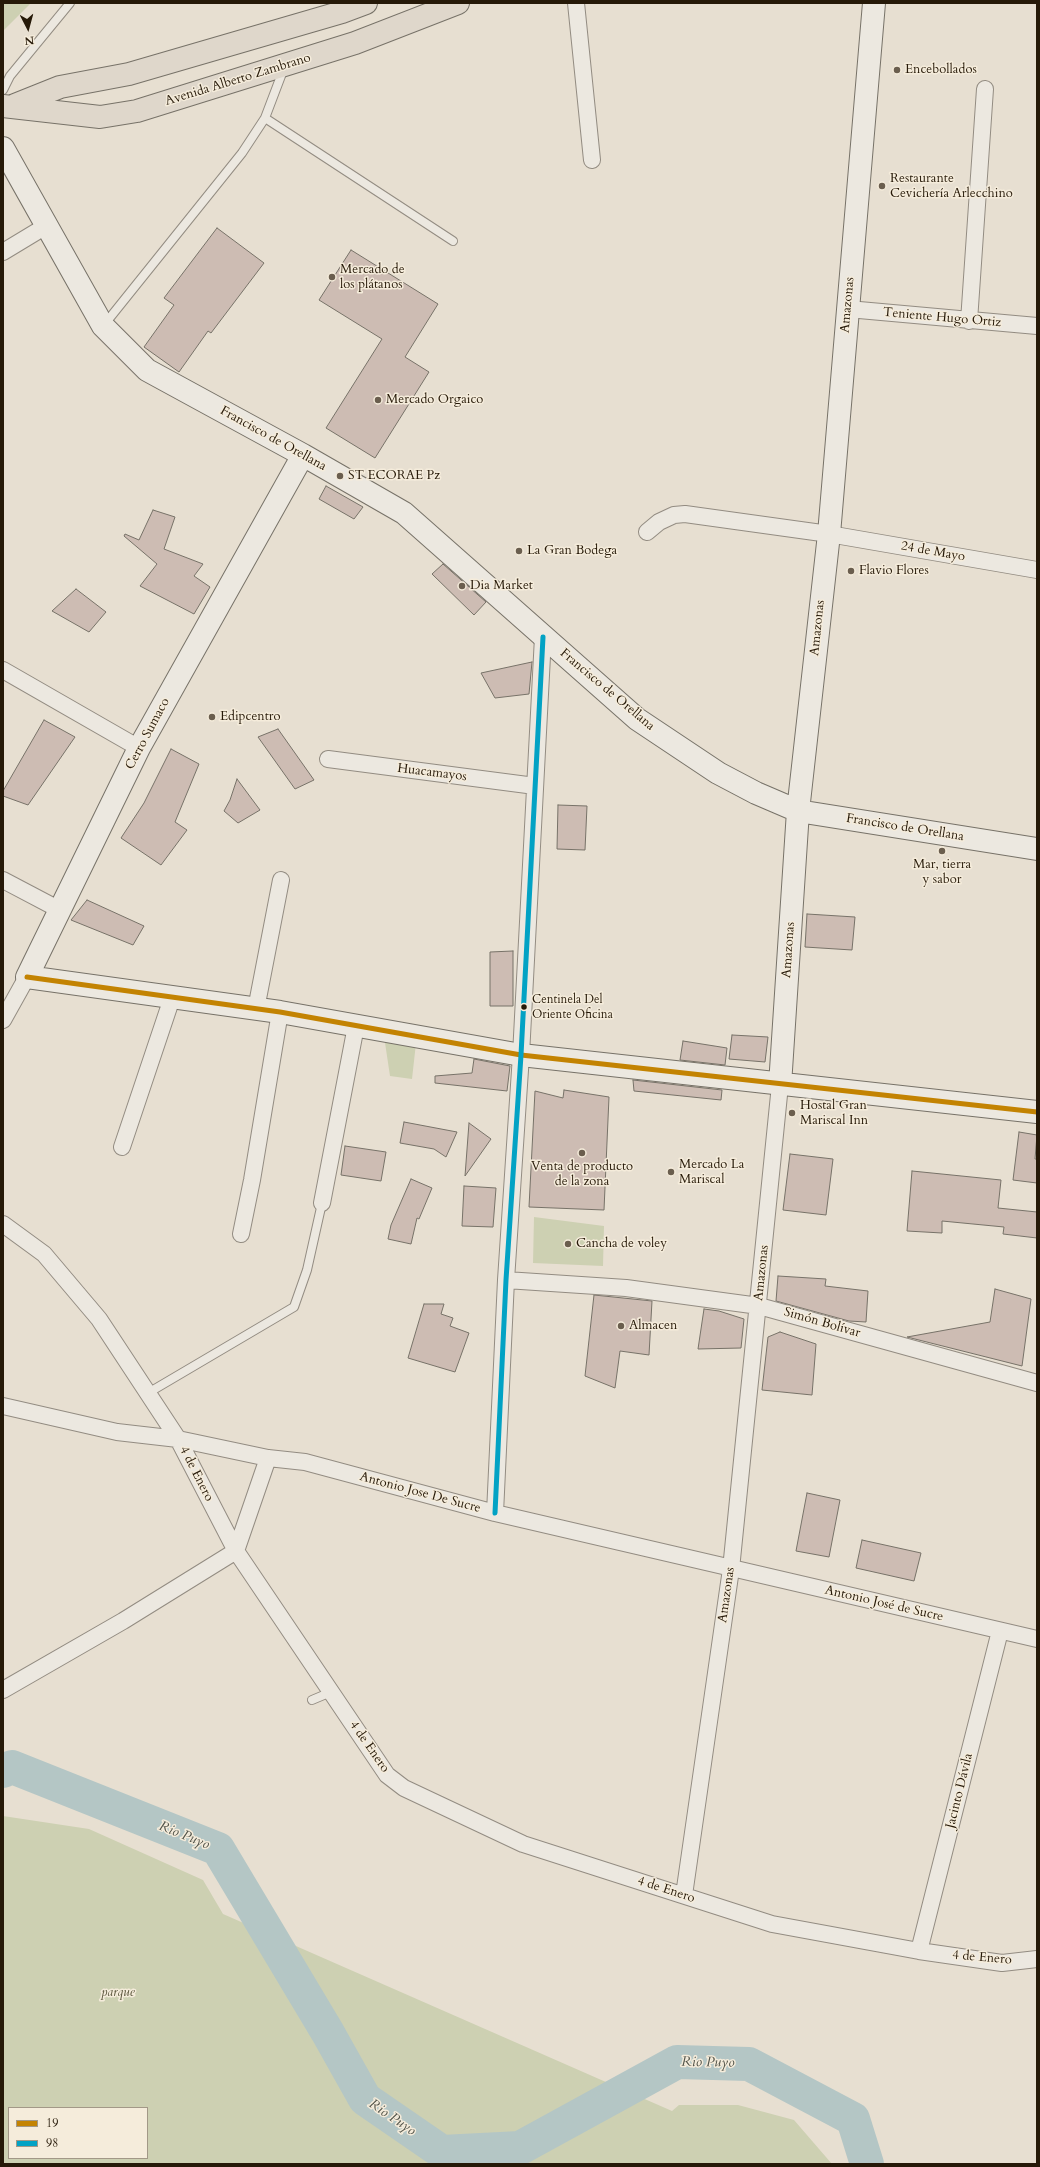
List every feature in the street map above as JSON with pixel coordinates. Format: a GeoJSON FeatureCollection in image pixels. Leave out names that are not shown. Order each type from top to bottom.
{"type":"FeatureCollection","features":[{"type":"Feature","properties":{"kind":"highway"},"geometry":{"type":"LineString","coordinates":[[6,101],[60,87],[129,74],[342,12],[366,3]]}},
{"type":"Feature","properties":{"kind":"highway","name":"Avenida Alberto Zambrano"},"geometry":{"type":"LineString","coordinates":[[6,101],[100,116],[137,111],[355,43],[458,3]]}},
{"type":"Feature","properties":{"kind":"street"},"geometry":{"type":"LineString","coordinates":[[576,3],[592,160]]}},
{"type":"Feature","properties":{"kind":"street","name":"Amazonas"},"geometry":{"type":"LineString","coordinates":[[684,1895],[731,1569],[759,1306],[780,1085],[798,811],[829,534],[874,3]]}},
{"type":"Feature","properties":{"kind":"street"},"geometry":{"type":"LineString","coordinates":[[969,321],[985,89]]}},
{"type":"Feature","properties":{"kind":"street","name":"Francisco de Orellana"},"geometry":{"type":"LineString","coordinates":[[3,148],[103,326],[147,370],[303,455],[404,513],[637,719],[718,773],[756,793],[798,811],[1037,849]]}},
{"type":"Feature","properties":{"kind":"street"},"geometry":{"type":"LineString","coordinates":[[3,252],[46,226]]}},
{"type":"Feature","properties":{"kind":"street","name":"Teniente Hugo Ortiz"},"geometry":{"type":"LineString","coordinates":[[848,309],[1037,326]]}},
{"type":"Feature","properties":{"kind":"street","name":"Cerro Sumaco"},"geometry":{"type":"LineString","coordinates":[[3,1020],[27,977],[139,748],[303,455]]}},
{"type":"Feature","properties":{"kind":"street","name":"24 de Mayo"},"geometry":{"type":"LineString","coordinates":[[647,532],[659,522],[674,515],[685,514],[829,534],[1037,570]]}},
{"type":"Feature","properties":{"kind":"street"},"geometry":{"type":"LineString","coordinates":[[495,1513],[506,1280],[521,1055],[543,637]]}},
{"type":"Feature","properties":{"kind":"street"},"geometry":{"type":"LineString","coordinates":[[3,670],[139,748]]}},
{"type":"Feature","properties":{"kind":"street","name":"Huacamayos"},"geometry":{"type":"LineString","coordinates":[[328,759],[535,786]]}},
{"type":"Feature","properties":{"kind":"street"},"geometry":{"type":"LineString","coordinates":[[3,880],[60,910]]}},
{"type":"Feature","properties":{"kind":"street"},"geometry":{"type":"LineString","coordinates":[[256,1009],[281,880]]}},
{"type":"Feature","properties":{"kind":"street"},"geometry":{"type":"LineString","coordinates":[[27,977],[280,1012],[521,1055],[780,1085],[1037,1112]]}},
{"type":"Feature","properties":{"kind":"street"},"geometry":{"type":"LineString","coordinates":[[122,1147],[172,998]]}},
{"type":"Feature","properties":{"kind":"street"},"geometry":{"type":"LineString","coordinates":[[240,1234],[253,1173],[280,1012]]}},
{"type":"Feature","properties":{"kind":"street"},"geometry":{"type":"LineString","coordinates":[[322,1203],[356,1026]]}},
{"type":"Feature","properties":{"kind":"street","name":"4 de Enero"},"geometry":{"type":"LineString","coordinates":[[3,1224],[44,1254],[99,1319],[178,1439],[236,1552],[387,1775],[404,1788],[523,1844],[772,1924],[919,1951],[1002,1962],[1037,1960]]}},
{"type":"Feature","properties":{"kind":"street","name":"Simón Bolívar"},"geometry":{"type":"LineString","coordinates":[[506,1280],[626,1288],[759,1306],[1036,1378]]}},
{"type":"Feature","properties":{"kind":"street","name":"Antonio Jose De Sucre"},"geometry":{"type":"LineString","coordinates":[[3,1406],[117,1432],[178,1439],[268,1458],[305,1462],[495,1513],[731,1569]]}},
{"type":"Feature","properties":{"kind":"street"},"geometry":{"type":"LineString","coordinates":[[3,1690],[123,1621],[236,1552],[268,1458]]}},
{"type":"Feature","properties":{"kind":"street","name":"Antonio José de Sucre"},"geometry":{"type":"LineString","coordinates":[[731,1569],[1000,1632],[1037,1639]]}},
{"type":"Feature","properties":{"kind":"street","name":"Jacinto Dávila"},"geometry":{"type":"LineString","coordinates":[[919,1951],[1000,1632]]}},
{"type":"Feature","properties":{"kind":"lane"},"geometry":{"type":"LineString","coordinates":[[6,101],[10,76],[70,3]]}},
{"type":"Feature","properties":{"kind":"lane"},"geometry":{"type":"LineString","coordinates":[[103,326],[242,152],[265,118],[284,65]]}},
{"type":"Feature","properties":{"kind":"lane"},"geometry":{"type":"LineString","coordinates":[[265,118],[453,241]]}},
{"type":"Feature","properties":{"kind":"lane"},"geometry":{"type":"LineString","coordinates":[[148,1393],[294,1307],[307,1270],[322,1203]]}},
{"type":"Feature","properties":{"kind":"lane"},"geometry":{"type":"LineString","coordinates":[[312,1700],[331,1692]]}},
{"type":"Feature","properties":{"kind":"green space"},"geometry":{"type":"Polygon","coordinates":[[[3,3],[31,3],[3,31],[3,3]]]}},
{"type":"Feature","properties":{"kind":"green space"},"geometry":{"type":"Polygon","coordinates":[[[384,1036],[416,1043],[412,1079],[390,1076],[384,1036]]]}},
{"type":"Feature","properties":{"kind":"green space","name":"Cancha de voley"},"geometry":{"type":"Polygon","coordinates":[[[534,1217],[604,1226],[603,1266],[533,1263],[534,1217]]]}},
{"type":"Feature","properties":{"kind":"green space","name":"parque"},"geometry":{"type":"Polygon","coordinates":[[[3,1816],[89,1829],[203,1880],[223,1914],[672,2111],[679,2105],[738,2105],[794,2120],[832,2164],[3,2164],[3,1816]]]}},
{"type":"Feature","properties":{"kind":"building"},"geometry":{"type":"Polygon","coordinates":[[[217,228],[264,263],[211,333],[208,331],[179,372],[144,347],[174,305],[164,298],[217,228]]]}},
{"type":"Feature","properties":{"kind":"building"},"geometry":{"type":"Polygon","coordinates":[[[351,250],[438,304],[405,357],[429,372],[375,458],[326,428],[382,339],[319,300],[351,250]]]}},
{"type":"Feature","properties":{"kind":"building"},"geometry":{"type":"Polygon","coordinates":[[[326,486],[363,507],[354,519],[319,499],[326,486]]]}},
{"type":"Feature","properties":{"kind":"building"},"geometry":{"type":"Polygon","coordinates":[[[153,510],[175,517],[164,549],[203,564],[194,576],[210,587],[194,614],[140,586],[157,564],[124,536],[125,534],[139,540],[153,510]]]}},
{"type":"Feature","properties":{"kind":"building","name":"Dia Market"},"geometry":{"type":"Polygon","coordinates":[[[443,564],[486,602],[474,615],[432,574],[443,564]]]}},
{"type":"Feature","properties":{"kind":"building"},"geometry":{"type":"Polygon","coordinates":[[[76,589],[106,612],[89,632],[52,611],[76,589]]]}},
{"type":"Feature","properties":{"kind":"building"},"geometry":{"type":"Polygon","coordinates":[[[532,662],[529,694],[495,698],[481,673],[532,662]]]}},
{"type":"Feature","properties":{"kind":"building"},"geometry":{"type":"Polygon","coordinates":[[[44,720],[75,737],[28,805],[3,796],[3,791],[44,720]]]}},
{"type":"Feature","properties":{"kind":"building"},"geometry":{"type":"Polygon","coordinates":[[[278,729],[314,780],[295,789],[258,737],[278,729]]]}},
{"type":"Feature","properties":{"kind":"building"},"geometry":{"type":"Polygon","coordinates":[[[171,749],[199,764],[175,822],[187,830],[161,865],[121,838],[144,803],[171,749]]]}},
{"type":"Feature","properties":{"kind":"building"},"geometry":{"type":"Polygon","coordinates":[[[237,779],[260,810],[238,823],[224,811],[230,800],[237,779]]]}},
{"type":"Feature","properties":{"kind":"building"},"geometry":{"type":"Polygon","coordinates":[[[558,805],[587,806],[585,850],[557,849],[558,805]]]}},
{"type":"Feature","properties":{"kind":"building"},"geometry":{"type":"Polygon","coordinates":[[[87,900],[144,926],[133,945],[71,920],[87,900]]]}},
{"type":"Feature","properties":{"kind":"building"},"geometry":{"type":"Polygon","coordinates":[[[807,914],[855,917],[852,950],[805,947],[807,914]]]}},
{"type":"Feature","properties":{"kind":"building"},"geometry":{"type":"Polygon","coordinates":[[[513,951],[513,1006],[490,1006],[490,952],[513,951]]]}},
{"type":"Feature","properties":{"kind":"building"},"geometry":{"type":"Polygon","coordinates":[[[732,1035],[768,1037],[765,1062],[729,1059],[732,1035]]]}},
{"type":"Feature","properties":{"kind":"building"},"geometry":{"type":"Polygon","coordinates":[[[683,1041],[727,1048],[725,1065],[680,1060],[683,1041]]]}},
{"type":"Feature","properties":{"kind":"building"},"geometry":{"type":"Polygon","coordinates":[[[474,1059],[510,1066],[507,1091],[435,1083],[435,1076],[472,1073],[474,1059]]]}},
{"type":"Feature","properties":{"kind":"building"},"geometry":{"type":"Polygon","coordinates":[[[633,1080],[722,1090],[721,1100],[634,1091],[633,1080]]]}},
{"type":"Feature","properties":{"kind":"building","name":"Venta de producto de la zona"},"geometry":{"type":"Polygon","coordinates":[[[564,1090],[609,1097],[604,1210],[529,1207],[535,1091],[563,1098],[564,1090]]]}},
{"type":"Feature","properties":{"kind":"building"},"geometry":{"type":"Polygon","coordinates":[[[404,1122],[457,1132],[446,1157],[434,1149],[400,1143],[404,1122]]]}},
{"type":"Feature","properties":{"kind":"building"},"geometry":{"type":"Polygon","coordinates":[[[469,1123],[491,1139],[465,1176],[469,1123]]]}},
{"type":"Feature","properties":{"kind":"building"},"geometry":{"type":"Polygon","coordinates":[[[1019,1132],[1037,1135],[1035,1159],[1037,1159],[1037,1183],[1013,1180],[1019,1132]]]}},
{"type":"Feature","properties":{"kind":"building"},"geometry":{"type":"Polygon","coordinates":[[[345,1146],[386,1152],[381,1181],[341,1175],[345,1146]]]}},
{"type":"Feature","properties":{"kind":"building"},"geometry":{"type":"Polygon","coordinates":[[[790,1154],[833,1159],[826,1215],[783,1210],[790,1154]]]}},
{"type":"Feature","properties":{"kind":"building"},"geometry":{"type":"Polygon","coordinates":[[[912,1171],[1001,1180],[998,1208],[1037,1212],[1037,1238],[1003,1234],[1004,1227],[942,1221],[942,1233],[907,1231],[912,1171]]]}},
{"type":"Feature","properties":{"kind":"building"},"geometry":{"type":"Polygon","coordinates":[[[411,1179],[432,1188],[419,1219],[417,1218],[411,1244],[388,1239],[391,1225],[411,1179]]]}},
{"type":"Feature","properties":{"kind":"building"},"geometry":{"type":"Polygon","coordinates":[[[464,1186],[496,1188],[493,1227],[462,1226],[464,1186]]]}},
{"type":"Feature","properties":{"kind":"building"},"geometry":{"type":"Polygon","coordinates":[[[778,1276],[826,1279],[825,1286],[868,1291],[866,1322],[849,1321],[776,1301],[778,1276]]]}},
{"type":"Feature","properties":{"kind":"building"},"geometry":{"type":"Polygon","coordinates":[[[995,1289],[1031,1299],[1022,1366],[907,1337],[990,1322],[995,1289]]]}},
{"type":"Feature","properties":{"kind":"building","name":"Almacen"},"geometry":{"type":"Polygon","coordinates":[[[594,1295],[652,1301],[649,1355],[620,1351],[615,1388],[585,1376],[594,1295]]]}},
{"type":"Feature","properties":{"kind":"building"},"geometry":{"type":"Polygon","coordinates":[[[424,1304],[444,1304],[441,1314],[453,1318],[450,1326],[469,1333],[455,1372],[408,1358],[424,1304]]]}},
{"type":"Feature","properties":{"kind":"building"},"geometry":{"type":"Polygon","coordinates":[[[704,1309],[719,1311],[744,1319],[741,1348],[698,1349],[704,1309]]]}},
{"type":"Feature","properties":{"kind":"building"},"geometry":{"type":"Polygon","coordinates":[[[780,1332],[816,1344],[812,1395],[762,1390],[768,1337],[780,1332]]]}},
{"type":"Feature","properties":{"kind":"building"},"geometry":{"type":"Polygon","coordinates":[[[807,1493],[840,1500],[829,1557],[796,1551],[807,1493]]]}},
{"type":"Feature","properties":{"kind":"building"},"geometry":{"type":"Polygon","coordinates":[[[862,1540],[921,1553],[914,1581],[856,1568],[862,1540]]]}},
{"type":"Feature","properties":{"kind":"waterway","name":"Rio Puyo"},"geometry":{"type":"LineString","coordinates":[[3,1771],[12,1767],[218,1849],[328,2033],[365,2099],[442,2152],[520,2148],[677,2062],[749,2064],[853,2119],[867,2164]]}},
{"type":"Feature","properties":{"kind":"transit line","name":"98"},"geometry":{"type":"LineString","coordinates":[[495,1513],[506,1280],[521,1055],[543,637]]}},
{"type":"Feature","properties":{"kind":"transit line","name":"19"},"geometry":{"type":"LineString","coordinates":[[27,977],[280,1012],[521,1055],[1037,1112]]}},
{"type":"Feature","properties":{"kind":"place","name":"Encebollados"},"geometry":{"type":"Point","coordinates":[897,70]}},
{"type":"Feature","properties":{"kind":"place","name":"Restaurante Cevichería Arlecchino"},"geometry":{"type":"Point","coordinates":[882,186]}},
{"type":"Feature","properties":{"kind":"place","name":"Mercado de los plátanos"},"geometry":{"type":"Point","coordinates":[332,277]}},
{"type":"Feature","properties":{"kind":"place","name":"Mercado Orgaico"},"geometry":{"type":"Point","coordinates":[378,400]}},
{"type":"Feature","properties":{"kind":"place","name":"ST ECORAE Pz"},"geometry":{"type":"Point","coordinates":[340,476]}},
{"type":"Feature","properties":{"kind":"place","name":"La Gran Bodega"},"geometry":{"type":"Point","coordinates":[519,551]}},
{"type":"Feature","properties":{"kind":"place","name":"Flavio Flores"},"geometry":{"type":"Point","coordinates":[851,571]}},
{"type":"Feature","properties":{"kind":"place","name":"Dia Market"},"geometry":{"type":"Point","coordinates":[462,586]}},
{"type":"Feature","properties":{"kind":"place","name":"Edipcentro"},"geometry":{"type":"Point","coordinates":[212,717]}},
{"type":"Feature","properties":{"kind":"place","name":"Mar, tierra y sabor"},"geometry":{"type":"Point","coordinates":[942,851]}},
{"type":"Feature","properties":{"kind":"place","name":"Centinela Del Oriente Oficina"},"geometry":{"type":"Point","coordinates":[524,1007]}},
{"type":"Feature","properties":{"kind":"place","name":"Hostal Gran Mariscal Inn"},"geometry":{"type":"Point","coordinates":[792,1113]}},
{"type":"Feature","properties":{"kind":"place","name":"Venta de producto de la zona"},"geometry":{"type":"Point","coordinates":[582,1153]}},
{"type":"Feature","properties":{"kind":"place","name":"Mercado La Mariscal"},"geometry":{"type":"Point","coordinates":[671,1172]}},
{"type":"Feature","properties":{"kind":"place","name":"Cancha de voley"},"geometry":{"type":"Point","coordinates":[568,1244]}},
{"type":"Feature","properties":{"kind":"place","name":"Almacen"},"geometry":{"type":"Point","coordinates":[621,1326]}}]}
